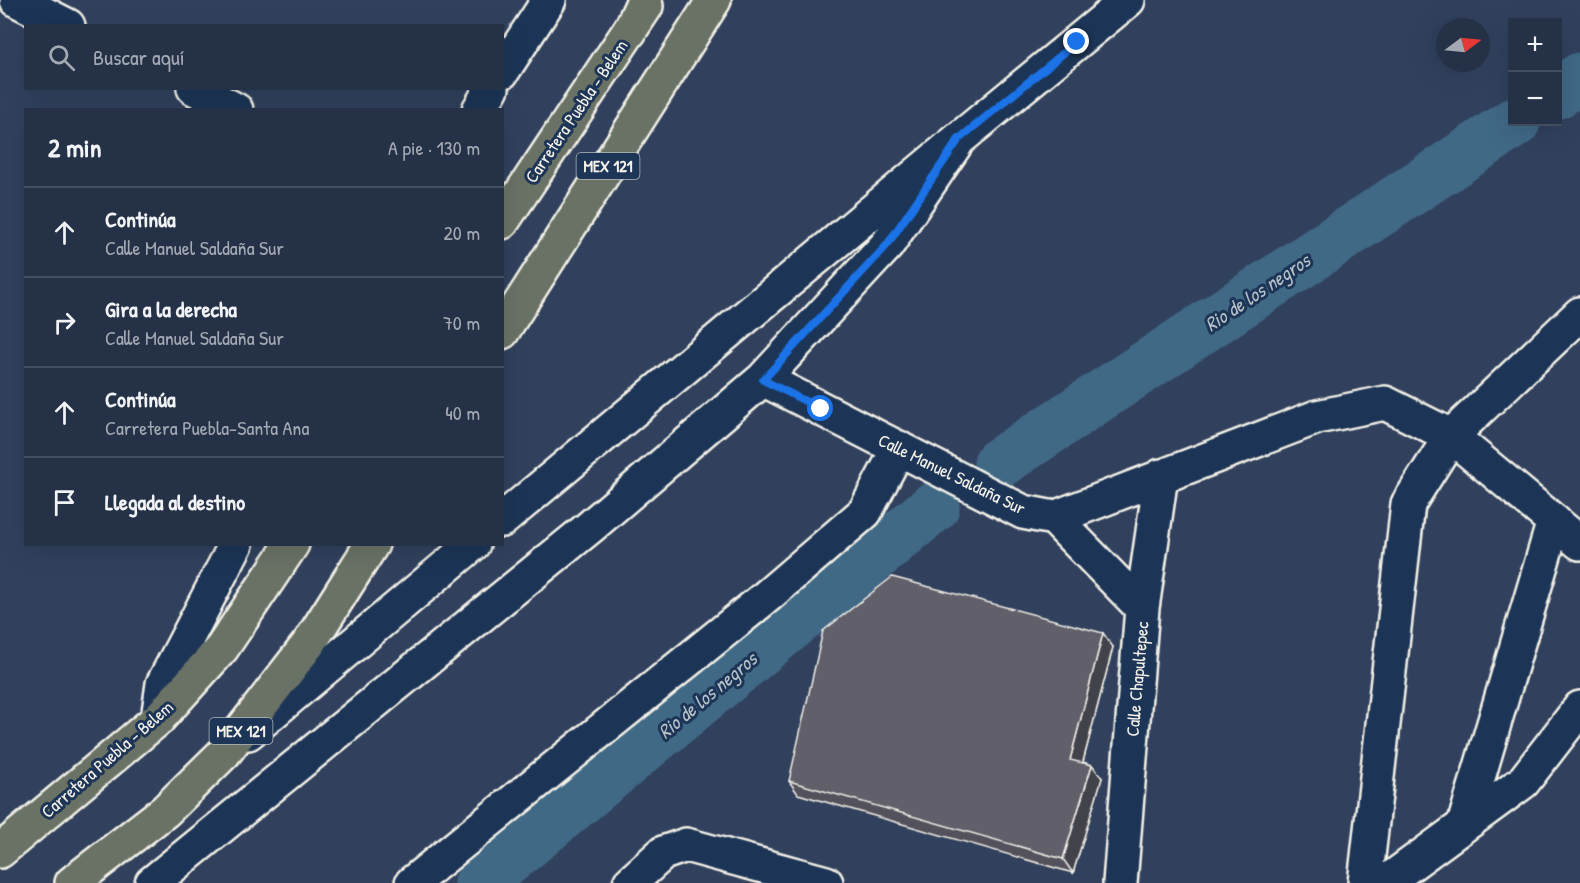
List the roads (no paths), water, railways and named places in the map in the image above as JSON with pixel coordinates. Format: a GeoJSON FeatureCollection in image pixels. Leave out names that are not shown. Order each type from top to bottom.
{"type":"FeatureCollection","features":[{"type":"Feature","properties":{"kind":"main road"},"geometry":{"type":"LineString","coordinates":[[630,31],[644,0]]}},
{"type":"Feature","properties":{"kind":"main road","name":"Carretera Puebla - Belem"},"geometry":{"type":"LineString","coordinates":[[504,219],[650,0]]}},
{"type":"Feature","properties":{"kind":"main road","name":"MEX 121"},"geometry":{"type":"LineString","coordinates":[[504,329],[714,0]]}},
{"type":"Feature","properties":{"kind":"main road","name":"Carretera Puebla - Belem"},"geometry":{"type":"LineString","coordinates":[[0,851],[158,719],[222,648],[291,546]]}},
{"type":"Feature","properties":{"kind":"main road","name":"MEX 121"},"geometry":{"type":"LineString","coordinates":[[72,883],[165,811],[224,753],[310,642],[371,546]]}},
{"type":"Feature","properties":{"kind":"street"},"geometry":{"type":"LineString","coordinates":[[17,0],[64,24]]}},
{"type":"Feature","properties":{"kind":"street"},"geometry":{"type":"LineString","coordinates":[[504,69],[549,0]]}},
{"type":"Feature","properties":{"kind":"street"},"geometry":{"type":"LineString","coordinates":[[504,518],[1128,0]]}},
{"type":"Feature","properties":{"kind":"street"},"geometry":{"type":"LineString","coordinates":[[198,90],[232,108]]}},
{"type":"Feature","properties":{"kind":"street"},"geometry":{"type":"LineString","coordinates":[[480,108],[491,90]]}},
{"type":"Feature","properties":{"kind":"street"},"geometry":{"type":"LineString","coordinates":[[152,883],[590,527],[763,380],[887,245],[959,139]]}},
{"type":"Feature","properties":{"kind":"street"},"geometry":{"type":"LineString","coordinates":[[1365,883],[1408,504],[1451,436],[1580,314]]}},
{"type":"Feature","properties":{"kind":"street","name":"Calle Manuel Saldaña Sur"},"geometry":{"type":"LineString","coordinates":[[763,380],[1023,512],[1054,518]]}},
{"type":"Feature","properties":{"kind":"street"},"geometry":{"type":"LineString","coordinates":[[1142,608],[1054,518],[1317,417],[1385,403],[1451,436],[1580,543]]}},
{"type":"Feature","properties":{"kind":"street"},"geometry":{"type":"LineString","coordinates":[[412,883],[766,597],[865,512],[899,448]]}},
{"type":"Feature","properties":{"kind":"street","name":"Calle Chapultepec"},"geometry":{"type":"LineString","coordinates":[[1120,883],[1142,608],[1161,476]]}},
{"type":"Feature","properties":{"kind":"street"},"geometry":{"type":"LineString","coordinates":[[1464,825],[1554,521]]}},
{"type":"Feature","properties":{"kind":"street"},"geometry":{"type":"LineString","coordinates":[[158,719],[163,684],[235,546]]}},
{"type":"Feature","properties":{"kind":"street"},"geometry":{"type":"LineString","coordinates":[[224,753],[471,546]]}},
{"type":"Feature","properties":{"kind":"street"},"geometry":{"type":"LineString","coordinates":[[1385,883],[1523,782],[1580,708]]}},
{"type":"Feature","properties":{"kind":"street"},"geometry":{"type":"LineString","coordinates":[[630,883],[663,853],[686,845],[826,883]]}},
{"type":"Feature","properties":{"kind":"waterway","name":"Rio de los negros"},"geometry":{"type":"LineString","coordinates":[[1562,90],[1580,78]]}},
{"type":"Feature","properties":{"kind":"waterway","name":"Rio de los negros"},"geometry":{"type":"LineString","coordinates":[[999,463],[1509,126]]}},
{"type":"Feature","properties":{"kind":"waterway","name":"Rio de los negros"},"geometry":{"type":"LineString","coordinates":[[480,883],[934,507]]}}]}
